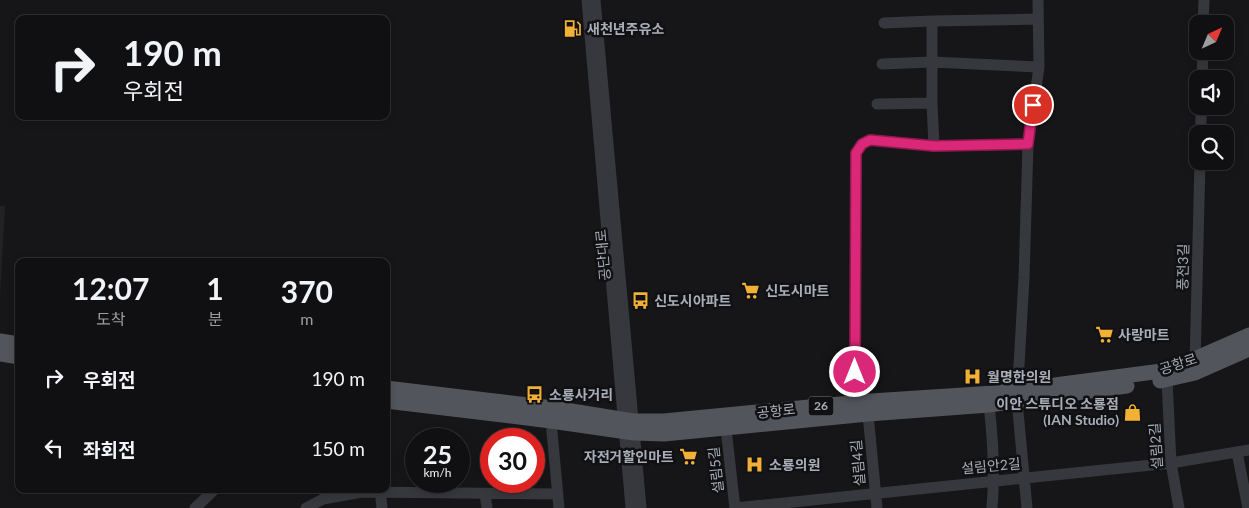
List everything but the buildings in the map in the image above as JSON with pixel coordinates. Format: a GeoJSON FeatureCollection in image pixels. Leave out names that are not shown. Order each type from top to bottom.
{"type":"FeatureCollection","features":[{"type":"Feature","properties":{"kind":"main road","name":"공항로"},"geometry":{"type":"LineString","coordinates":[[390,401],[551,421],[629,426],[855,403],[1018,396],[1167,380],[1249,335]]}},
{"type":"Feature","properties":{"kind":"main road"},"geometry":{"type":"LineString","coordinates":[[0,341],[15,343]]}},
{"type":"Feature","properties":{"kind":"main road","name":"공항로"},"geometry":{"type":"LineString","coordinates":[[390,388],[553,408],[664,434],[868,414],[989,405],[1018,396],[1195,366],[1249,350]]}},
{"type":"Feature","properties":{"kind":"main road"},"geometry":{"type":"LineString","coordinates":[[0,354],[15,356]]}},
{"type":"Feature","properties":{"kind":"street","name":"공단대로"},"geometry":{"type":"LineString","coordinates":[[587,0],[629,426],[641,508]]}},
{"type":"Feature","properties":{"kind":"street","name":"공단대로"},"geometry":{"type":"LineString","coordinates":[[595,0],[629,426],[632,508]]}},
{"type":"Feature","properties":{"kind":"street"},"geometry":{"type":"LineString","coordinates":[[1027,508],[1023,478],[1018,396],[1028,144],[1039,67],[1038,0]]}},
{"type":"Feature","properties":{"kind":"street"},"geometry":{"type":"LineString","coordinates":[[1203,15],[1204,0]]}},
{"type":"Feature","properties":{"kind":"street"},"geometry":{"type":"LineString","coordinates":[[884,23],[1038,19]]}},
{"type":"Feature","properties":{"kind":"street"},"geometry":{"type":"LineString","coordinates":[[932,21],[934,146]]}},
{"type":"Feature","properties":{"kind":"street"},"geometry":{"type":"LineString","coordinates":[[882,64],[932,62],[1039,67]]}},
{"type":"Feature","properties":{"kind":"street"},"geometry":{"type":"LineString","coordinates":[[876,104],[932,103]]}},
{"type":"Feature","properties":{"kind":"street"},"geometry":{"type":"LineString","coordinates":[[855,403],[856,153],[862,144],[870,140],[934,146],[1028,144]]}},
{"type":"Feature","properties":{"kind":"street","name":"풍전3길"},"geometry":{"type":"LineString","coordinates":[[1195,366],[1200,170]]}},
{"type":"Feature","properties":{"kind":"street","name":"설림2길"},"geometry":{"type":"LineString","coordinates":[[1167,380],[1171,463],[1179,508]]}},
{"type":"Feature","properties":{"kind":"street"},"geometry":{"type":"LineString","coordinates":[[989,405],[995,480],[992,508]]}},
{"type":"Feature","properties":{"kind":"street","name":"설림4길"},"geometry":{"type":"LineString","coordinates":[[868,414],[877,508]]}},
{"type":"Feature","properties":{"kind":"street"},"geometry":{"type":"LineString","coordinates":[[551,421],[559,508]]}},
{"type":"Feature","properties":{"kind":"street","name":"설림5길"},"geometry":{"type":"LineString","coordinates":[[726,429],[735,508]]}},
{"type":"Feature","properties":{"kind":"street"},"geometry":{"type":"LineString","coordinates":[[1243,451],[1248,508]]}},
{"type":"Feature","properties":{"kind":"street","name":"설림안2길"},"geometry":{"type":"LineString","coordinates":[[735,508],[1171,463],[1243,451]]}},
{"type":"Feature","properties":{"kind":"street"},"geometry":{"type":"LineString","coordinates":[[390,490],[486,494],[558,494]]}},
{"type":"Feature","properties":{"kind":"street"},"geometry":{"type":"LineString","coordinates":[[195,508],[211,493]]}},
{"type":"Feature","properties":{"kind":"street"},"geometry":{"type":"LineString","coordinates":[[306,508],[323,499],[353,493]]}},
{"type":"Feature","properties":{"kind":"street"},"geometry":{"type":"LineString","coordinates":[[381,493],[382,508]]}},
{"type":"Feature","properties":{"kind":"street"},"geometry":{"type":"LineString","coordinates":[[486,494],[486,508]]}},
{"type":"Feature","properties":{"kind":"shaded area"},"geometry":{"type":"Polygon","coordinates":[[[0,206],[5,206],[0,297],[0,206]]]}},
{"type":"Feature","properties":{"kind":"place","name":"새천년주유소"},"geometry":{"type":"Point","coordinates":[573,29]}},
{"type":"Feature","properties":{"kind":"place","name":"신도시마트"},"geometry":{"type":"Point","coordinates":[751,291]}},
{"type":"Feature","properties":{"kind":"place","name":"신도시아파트"},"geometry":{"type":"Point","coordinates":[640,301]}},
{"type":"Feature","properties":{"kind":"place","name":"사랑마트"},"geometry":{"type":"Point","coordinates":[1104,335]}},
{"type":"Feature","properties":{"kind":"place","name":"월명한의원"},"geometry":{"type":"Point","coordinates":[973,377]}},
{"type":"Feature","properties":{"kind":"place","name":"소룡사거리"},"geometry":{"type":"Point","coordinates":[535,395]}},
{"type":"Feature","properties":{"kind":"place","name":"이안 스튜디오 소룡점 (IAN Studio)"},"geometry":{"type":"Point","coordinates":[1133,412]}},
{"type":"Feature","properties":{"kind":"place","name":"자전거할인마트"},"geometry":{"type":"Point","coordinates":[688,457]}},
{"type":"Feature","properties":{"kind":"place","name":"소룡의원"},"geometry":{"type":"Point","coordinates":[755,465]}},
{"type":"Feature","properties":{"kind":"route"},"geometry":{"type":"LineString","coordinates":[[855,372],[856,153],[862,144],[870,140],[934,146],[1028,144],[1033,105]]}}]}
